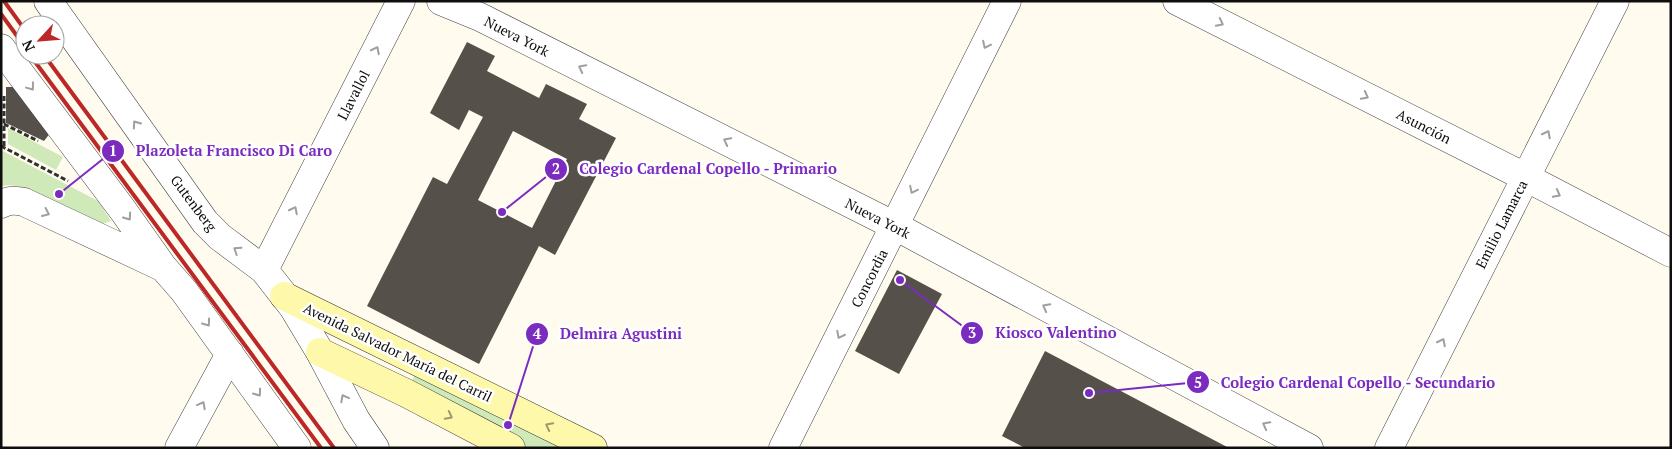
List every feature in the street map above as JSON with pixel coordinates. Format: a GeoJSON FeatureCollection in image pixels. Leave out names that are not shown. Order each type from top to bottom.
{"type":"FeatureCollection","features":[{"type":"Feature","properties":{"kind":"street","name":"Gutenberg"},"geometry":{"type":"LineString","coordinates":[[48,1],[205,222],[220,237],[264,270],[293,307],[320,352],[349,407],[375,448]]}},
{"type":"Feature","properties":{"kind":"street","name":"Llavallol"},"geometry":{"type":"LineString","coordinates":[[264,270],[401,1]]}},
{"type":"Feature","properties":{"kind":"street","name":"Nueva York"},"geometry":{"type":"LineString","coordinates":[[441,1],[480,17],[895,226],[1309,448]]}},
{"type":"Feature","properties":{"kind":"street","name":"Concordia"},"geometry":{"type":"LineString","coordinates":[[783,448],[1007,1]]}},
{"type":"Feature","properties":{"kind":"street","name":"Asunción"},"geometry":{"type":"LineString","coordinates":[[1177,1],[1525,177],[1671,254]]}},
{"type":"Feature","properties":{"kind":"street","name":"Emilio Lamarca"},"geometry":{"type":"LineString","coordinates":[[1389,448],[1615,1]]}},
{"type":"Feature","properties":{"kind":"street"},"geometry":{"type":"LineString","coordinates":[[1,48],[163,267],[184,291],[297,448]]}},
{"type":"Feature","properties":{"kind":"street"},"geometry":{"type":"LineString","coordinates":[[1,204],[15,200],[24,202],[163,267]]}},
{"type":"Feature","properties":{"kind":"street","name":"Avenida Salvador María del Carril"},"geometry":{"type":"LineString","coordinates":[[284,296],[593,448]]}},
{"type":"Feature","properties":{"kind":"street"},"geometry":{"type":"LineString","coordinates":[[320,352],[406,393],[510,448]]}},
{"type":"Feature","properties":{"kind":"street"},"geometry":{"type":"LineString","coordinates":[[179,448],[230,354]]}},
{"type":"Feature","properties":{"kind":"path"},"geometry":{"type":"LineString","coordinates":[[4,93],[3,147],[75,184]]}},
{"type":"Feature","properties":{"kind":"green space"},"geometry":{"type":"Polygon","coordinates":[[[8,128],[63,157],[56,170],[8,144],[8,128]]]}},
{"type":"Feature","properties":{"kind":"green space"},"geometry":{"type":"Polygon","coordinates":[[[1,150],[98,201],[111,221],[99,225],[17,186],[1,186],[1,150]]]}},
{"type":"Feature","properties":{"kind":"green space"},"geometry":{"type":"Polygon","coordinates":[[[421,362],[593,448],[511,448],[406,393],[421,362]]]}},
{"type":"Feature","properties":{"kind":"building"},"geometry":{"type":"Polygon","coordinates":[[[467,42],[495,56],[487,71],[539,98],[546,84],[587,104],[579,119],[616,138],[555,255],[539,246],[479,364],[367,306],[433,177],[447,184],[483,117],[469,110],[459,130],[430,113],[467,42]],[[513,131],[478,200],[532,228],[567,159],[513,131]]]}},
{"type":"Feature","properties":{"kind":"building"},"geometry":{"type":"Polygon","coordinates":[[[6,87],[19,87],[51,132],[44,141],[6,123],[6,87]]]}},
{"type":"Feature","properties":{"kind":"building"},"geometry":{"type":"Polygon","coordinates":[[[897,270],[942,294],[899,374],[855,351],[897,270]]]}},
{"type":"Feature","properties":{"kind":"building"},"geometry":{"type":"Polygon","coordinates":[[[1045,351],[1229,448],[1025,448],[1002,436],[1045,351]]]}},
{"type":"Feature","properties":{"kind":"railway"},"geometry":{"type":"LineString","coordinates":[[4,1],[15,16]]}},
{"type":"Feature","properties":{"kind":"railway"},"geometry":{"type":"LineString","coordinates":[[1,14],[15,33]]}},
{"type":"Feature","properties":{"kind":"railway"},"geometry":{"type":"LineString","coordinates":[[37,65],[321,448]]}},
{"type":"Feature","properties":{"kind":"railway"},"geometry":{"type":"LineString","coordinates":[[51,65],[334,448]]}},
{"type":"Feature","properties":{"kind":"place","name":"Plazoleta Francisco Di Caro"},"geometry":{"type":"Point","coordinates":[59,194]}},
{"type":"Feature","properties":{"kind":"place","name":"Colegio Cardenal Copello - Primario"},"geometry":{"type":"Point","coordinates":[502,212]}},
{"type":"Feature","properties":{"kind":"place","name":"Kiosco Valentino"},"geometry":{"type":"Point","coordinates":[900,280]}},
{"type":"Feature","properties":{"kind":"place","name":"Colegio Cardenal Copello - Secundario"},"geometry":{"type":"Point","coordinates":[1089,393]}},
{"type":"Feature","properties":{"kind":"place","name":"Delmira Agustini"},"geometry":{"type":"Point","coordinates":[508,425]}}]}
